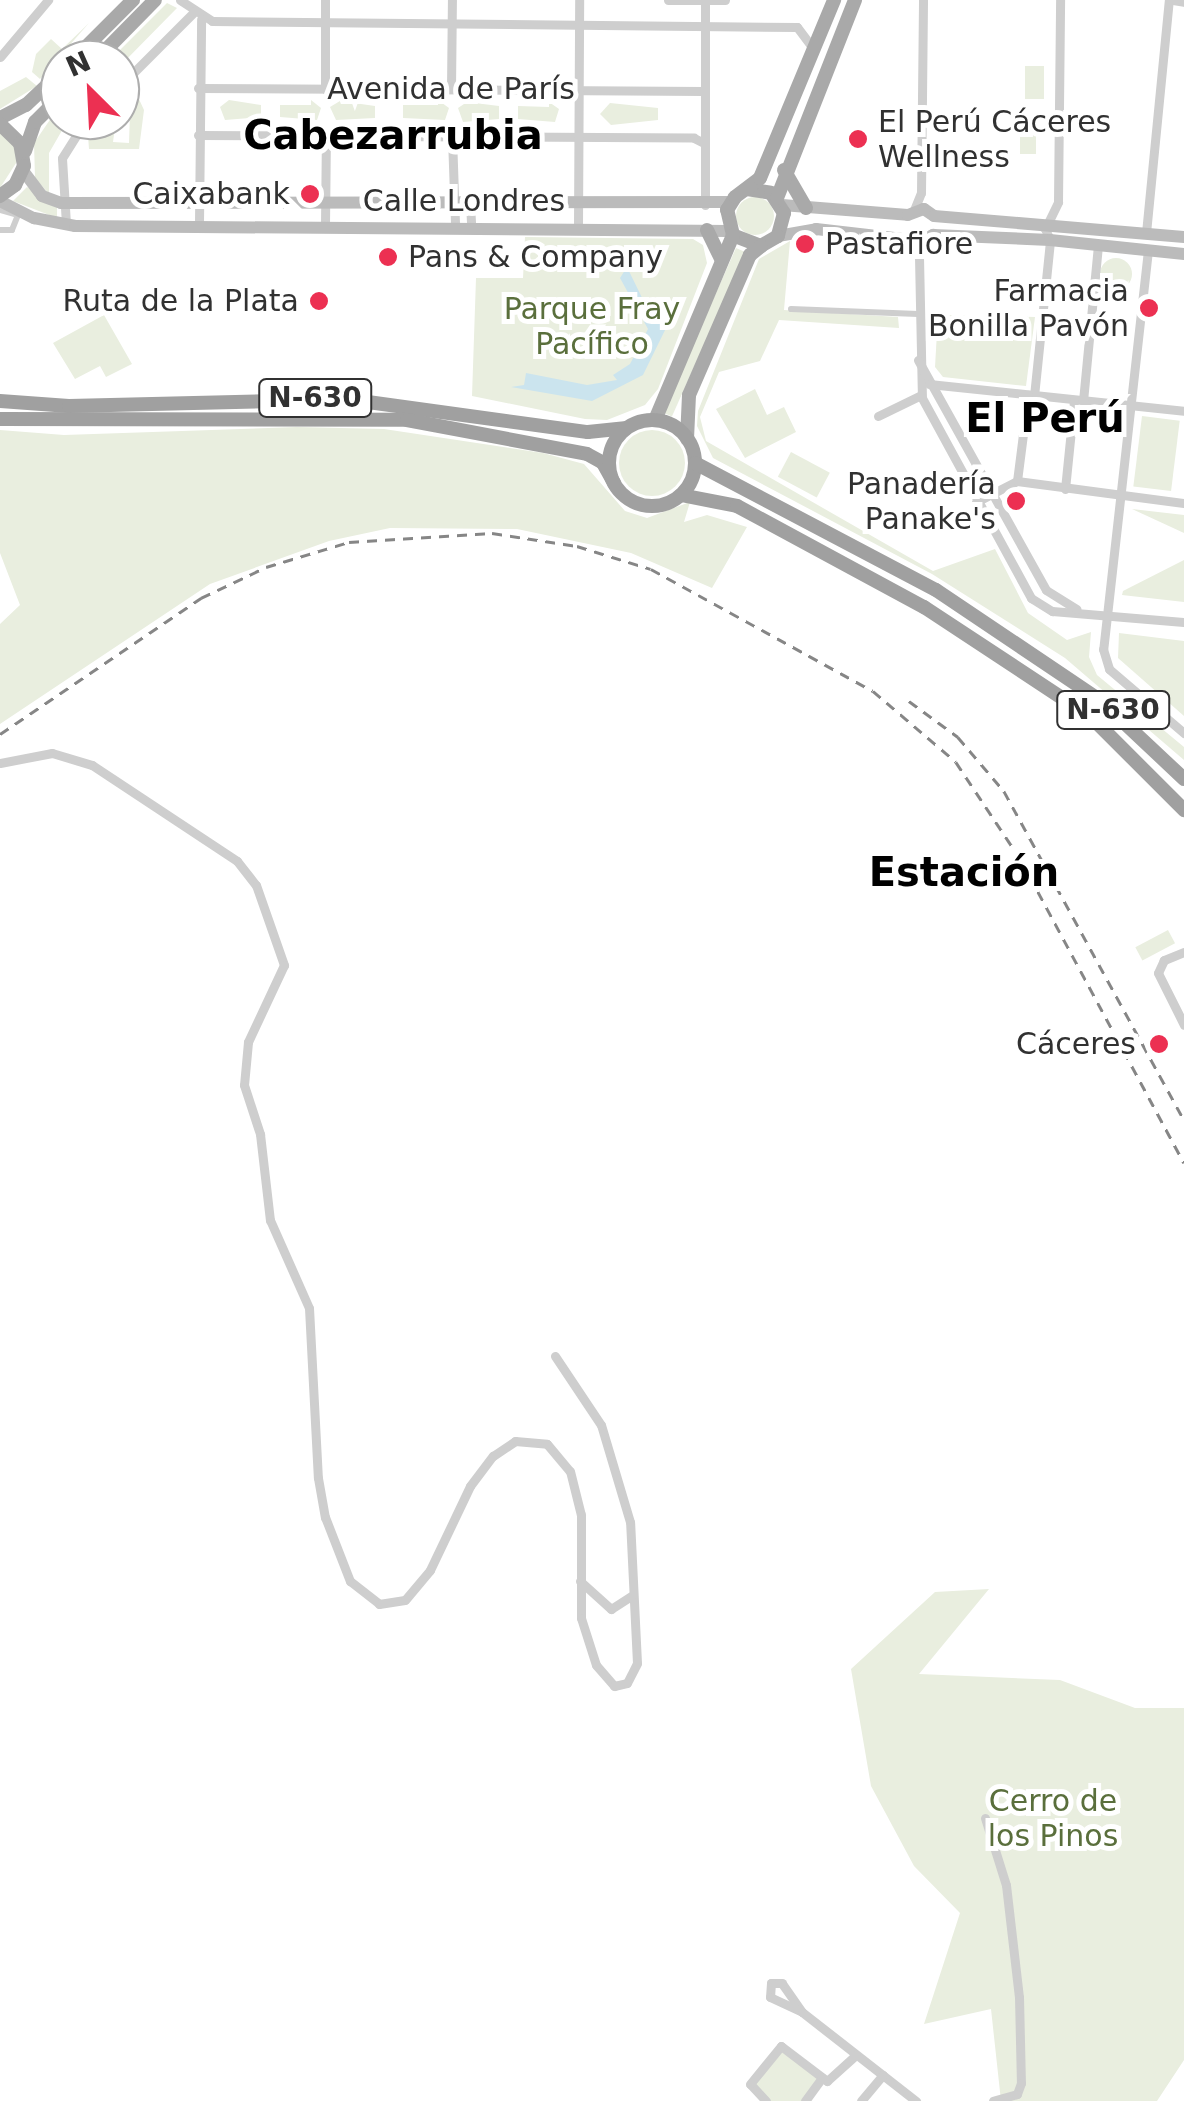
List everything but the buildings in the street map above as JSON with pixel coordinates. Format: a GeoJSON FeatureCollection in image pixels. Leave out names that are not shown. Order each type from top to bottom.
{"type":"FeatureCollection","features":[{"type":"Feature","properties":{"kind":"highway","name":"N-630"},"geometry":{"type":"LineString","coordinates":[[0,400],[69,406],[346,398],[598,433],[655,420]]}},
{"type":"Feature","properties":{"kind":"highway","name":"N-630"},"geometry":{"type":"LineString","coordinates":[[0,420],[407,420],[586,454],[602,463],[614,483],[640,504],[659,505],[680,495],[738,506],[924,607],[1091,717],[1184,810]]}},
{"type":"Feature","properties":{"kind":"highway"},"geometry":{"type":"LineString","coordinates":[[655,420],[687,439],[694,463],[680,495]]}},
{"type":"Feature","properties":{"kind":"highway"},"geometry":{"type":"LineString","coordinates":[[614,483],[611,450],[627,428]]}},
{"type":"Feature","properties":{"kind":"highway","name":"N-630"},"geometry":{"type":"LineString","coordinates":[[694,463],[936,590],[1102,701],[1184,779]]}},
{"type":"Feature","properties":{"kind":"main road"},"geometry":{"type":"LineString","coordinates":[[93,40],[133,0]]}},
{"type":"Feature","properties":{"kind":"main road"},"geometry":{"type":"LineString","coordinates":[[116,40],[155,0]]}},
{"type":"Feature","properties":{"kind":"main road"},"geometry":{"type":"LineString","coordinates":[[655,420],[720,269],[731,233],[731,202],[760,178],[834,0]]}},
{"type":"Feature","properties":{"kind":"main road"},"geometry":{"type":"LineString","coordinates":[[778,236],[784,168],[855,0]]}},
{"type":"Feature","properties":{"kind":"main road"},"geometry":{"type":"LineString","coordinates":[[40,92],[0,121],[12,132],[42,196],[63,202]]}},
{"type":"Feature","properties":{"kind":"main road"},"geometry":{"type":"LineString","coordinates":[[0,199],[24,164],[35,122],[40,117]]}},
{"type":"Feature","properties":{"kind":"main road"},"geometry":{"type":"LineString","coordinates":[[784,168],[790,189],[806,208]]}},
{"type":"Feature","properties":{"kind":"main road"},"geometry":{"type":"LineString","coordinates":[[747,190],[806,208],[1053,221],[1184,237]]}},
{"type":"Feature","properties":{"kind":"main road","name":"Calle Londres"},"geometry":{"type":"LineString","coordinates":[[0,199],[64,224],[471,224],[731,233]]}},
{"type":"Feature","properties":{"kind":"main road","name":"Calle Londres"},"geometry":{"type":"LineString","coordinates":[[63,202],[731,202]]}},
{"type":"Feature","properties":{"kind":"main road"},"geometry":{"type":"LineString","coordinates":[[911,212],[920,237]]}},
{"type":"Feature","properties":{"kind":"main road"},"geometry":{"type":"LineString","coordinates":[[920,237],[932,214]]}},
{"type":"Feature","properties":{"kind":"main road"},"geometry":{"type":"LineString","coordinates":[[687,439],[690,395],[750,256],[778,236],[816,228],[920,237],[1050,240],[1184,254]]}},
{"type":"Feature","properties":{"kind":"main road"},"geometry":{"type":"LineString","coordinates":[[707,230],[720,247],[720,269]]}},
{"type":"Feature","properties":{"kind":"main road"},"geometry":{"type":"LineString","coordinates":[[731,233],[761,246]]}},
{"type":"Feature","properties":{"kind":"street"},"geometry":{"type":"LineString","coordinates":[[0,57],[48,0]]}},
{"type":"Feature","properties":{"kind":"street"},"geometry":{"type":"LineString","coordinates":[[180,0],[198,15],[324,23],[798,26],[813,50]]}},
{"type":"Feature","properties":{"kind":"street"},"geometry":{"type":"LineString","coordinates":[[324,0],[324,89]]}},
{"type":"Feature","properties":{"kind":"street"},"geometry":{"type":"LineString","coordinates":[[451,89],[452,0]]}},
{"type":"Feature","properties":{"kind":"street"},"geometry":{"type":"LineString","coordinates":[[578,0],[578,226]]}},
{"type":"Feature","properties":{"kind":"street"},"geometry":{"type":"LineString","coordinates":[[668,0],[725,0]]}},
{"type":"Feature","properties":{"kind":"street"},"geometry":{"type":"LineString","coordinates":[[705,0],[705,205]]}},
{"type":"Feature","properties":{"kind":"street"},"geometry":{"type":"LineString","coordinates":[[911,212],[921,193],[923,0]]}},
{"type":"Feature","properties":{"kind":"street"},"geometry":{"type":"LineString","coordinates":[[1017,481],[1050,240],[1058,228],[1053,221],[1060,0]]}},
{"type":"Feature","properties":{"kind":"street"},"geometry":{"type":"LineString","coordinates":[[1146,232],[1171,0],[1184,2]]}},
{"type":"Feature","properties":{"kind":"street"},"geometry":{"type":"LineString","coordinates":[[140,68],[198,15]]}},
{"type":"Feature","properties":{"kind":"street"},"geometry":{"type":"LineString","coordinates":[[198,15],[199,224]]}},
{"type":"Feature","properties":{"kind":"street","name":"Avenida de París"},"geometry":{"type":"LineString","coordinates":[[198,88],[704,90]]}},
{"type":"Feature","properties":{"kind":"street","name":"Avenida de París"},"geometry":{"type":"LineString","coordinates":[[198,136],[694,138],[704,143]]}},
{"type":"Feature","properties":{"kind":"street"},"geometry":{"type":"LineString","coordinates":[[325,225],[326,136]]}},
{"type":"Feature","properties":{"kind":"street"},"geometry":{"type":"LineString","coordinates":[[452,137],[455,225]]}},
{"type":"Feature","properties":{"kind":"street"},"geometry":{"type":"LineString","coordinates":[[64,224],[62,158],[73,140]]}},
{"type":"Feature","properties":{"kind":"street"},"geometry":{"type":"LineString","coordinates":[[921,193],[932,214]]}},
{"type":"Feature","properties":{"kind":"street"},"geometry":{"type":"LineString","coordinates":[[470,202],[471,224]]}},
{"type":"Feature","properties":{"kind":"street"},"geometry":{"type":"LineString","coordinates":[[152,226],[153,204]]}},
{"type":"Feature","properties":{"kind":"street"},"geometry":{"type":"LineString","coordinates":[[0,210],[18,216],[12,230],[0,230]]}},
{"type":"Feature","properties":{"kind":"street"},"geometry":{"type":"LineString","coordinates":[[920,237],[916,358],[921,394],[1031,598],[1052,611],[1184,622]]}},
{"type":"Feature","properties":{"kind":"street"},"geometry":{"type":"LineString","coordinates":[[1066,489],[1098,245]]}},
{"type":"Feature","properties":{"kind":"street"},"geometry":{"type":"LineString","coordinates":[[1148,250],[1106,613],[1104,662],[1184,733]]}},
{"type":"Feature","properties":{"kind":"street"},"geometry":{"type":"LineString","coordinates":[[791,309],[918,314]]}},
{"type":"Feature","properties":{"kind":"street"},"geometry":{"type":"LineString","coordinates":[[916,358],[1046,590],[1082,611]]}},
{"type":"Feature","properties":{"kind":"street"},"geometry":{"type":"LineString","coordinates":[[945,409],[955,386]]}},
{"type":"Feature","properties":{"kind":"street"},"geometry":{"type":"LineString","coordinates":[[878,416],[934,387],[955,386],[1184,412]]}},
{"type":"Feature","properties":{"kind":"street"},"geometry":{"type":"LineString","coordinates":[[978,506],[1017,481],[1184,503]]}},
{"type":"Feature","properties":{"kind":"street"},"geometry":{"type":"LineString","coordinates":[[1031,598],[1046,590]]}},
{"type":"Feature","properties":{"kind":"street"},"geometry":{"type":"LineString","coordinates":[[0,763],[52,753],[92,765],[237,861],[256,885],[284,965],[248,1042],[244,1085],[260,1134],[270,1220],[309,1308],[320,1491],[350,1581],[379,1604],[405,1600],[430,1570],[482,1468],[503,1448],[532,1439],[558,1451],[570,1471],[580,1515],[579,1578],[588,1643],[614,1686],[628,1683],[638,1663],[631,1596],[630,1522],[613,1454],[554,1356]]}},
{"type":"Feature","properties":{"kind":"street"},"geometry":{"type":"LineString","coordinates":[[1184,952],[1164,960],[1158,973],[1184,1025]]}},
{"type":"Feature","properties":{"kind":"street"},"geometry":{"type":"LineString","coordinates":[[579,1578],[611,1609],[631,1596]]}},
{"type":"Feature","properties":{"kind":"street"},"geometry":{"type":"LineString","coordinates":[[985,1818],[1006,1885],[1019,1997],[1021,2083],[1016,2094],[994,2101]]}},
{"type":"Feature","properties":{"kind":"street"},"geometry":{"type":"LineString","coordinates":[[802,2012],[916,2101]]}},
{"type":"Feature","properties":{"kind":"street"},"geometry":{"type":"LineString","coordinates":[[766,2101],[750,2084],[780,2046],[822,2078],[836,2078],[856,2054]]}},
{"type":"Feature","properties":{"kind":"street"},"geometry":{"type":"LineString","coordinates":[[861,2101],[883,2075]]}},
{"type":"Feature","properties":{"kind":"street"},"geometry":{"type":"LineString","coordinates":[[805,2101],[822,2078]]}},
{"type":"Feature","properties":{"kind":"green space"},"geometry":{"type":"Polygon","coordinates":[[[167,3],[177,8],[140,46],[140,40],[130,40],[167,3]]]}},
{"type":"Feature","properties":{"kind":"green space"},"geometry":{"type":"Polygon","coordinates":[[[40,50],[40,79],[32,72],[40,50]]]}},
{"type":"Feature","properties":{"kind":"green space"},"geometry":{"type":"Polygon","coordinates":[[[1025,66],[1044,66],[1044,99],[1025,99],[1025,66]]]}},
{"type":"Feature","properties":{"kind":"green space"},"geometry":{"type":"Polygon","coordinates":[[[26,77],[37,86],[0,109],[0,91],[26,77]]]}},
{"type":"Feature","properties":{"kind":"green space"},"geometry":{"type":"Polygon","coordinates":[[[229,100],[261,105],[261,117],[225,120],[220,107],[229,100]]]}},
{"type":"Feature","properties":{"kind":"green space"},"geometry":{"type":"Polygon","coordinates":[[[311,100],[321,108],[317,120],[280,117],[280,105],[311,105],[311,100]]]}},
{"type":"Feature","properties":{"kind":"green space"},"geometry":{"type":"Polygon","coordinates":[[[438,100],[449,108],[445,120],[403,118],[403,105],[438,105],[438,100]]]}},
{"type":"Feature","properties":{"kind":"green space"},"geometry":{"type":"Polygon","coordinates":[[[140,101],[144,110],[139,149],[89,149],[88,140],[140,140],[140,101]]]}},
{"type":"Feature","properties":{"kind":"green space"},"geometry":{"type":"Polygon","coordinates":[[[340,101],[375,106],[375,118],[336,120],[330,107],[340,101]]]}},
{"type":"Feature","properties":{"kind":"green space"},"geometry":{"type":"Polygon","coordinates":[[[467,102],[499,106],[499,119],[463,122],[458,108],[467,102]]]}},
{"type":"Feature","properties":{"kind":"green space"},"geometry":{"type":"Polygon","coordinates":[[[549,102],[559,109],[555,122],[518,119],[518,106],[549,107],[549,102]]]}},
{"type":"Feature","properties":{"kind":"green space"},"geometry":{"type":"Polygon","coordinates":[[[610,103],[658,108],[658,120],[611,125],[600,114],[610,103]]]}},
{"type":"Feature","properties":{"kind":"green space"},"geometry":{"type":"Polygon","coordinates":[[[1020,120],[1036,120],[1036,154],[1020,154],[1020,120]]]}},
{"type":"Feature","properties":{"kind":"green space"},"geometry":{"type":"Polygon","coordinates":[[[0,129],[14,144],[18,160],[0,188],[0,129]]]}},
{"type":"Feature","properties":{"kind":"green space"},"geometry":{"type":"Polygon","coordinates":[[[40,134],[40,140],[56,140],[49,153],[49,194],[35,178],[34,143],[40,134]]]}},
{"type":"Feature","properties":{"kind":"green space"},"geometry":{"type":"Polygon","coordinates":[[[27,187],[57,206],[57,218],[13,201],[27,187]]]}},
{"type":"Feature","properties":{"kind":"green space"},"geometry":{"type":"Polygon","coordinates":[[[755,197],[769,202],[774,216],[769,230],[755,235],[741,230],[736,216],[741,202],[755,197]]]}},
{"type":"Feature","properties":{"kind":"green space","name":"Parque Fray Pacífico"},"geometry":{"type":"Polygon","coordinates":[[[525,237],[693,239],[703,245],[707,263],[658,389],[645,405],[607,420],[585,419],[472,396],[476,278],[523,278],[525,237]]]}},
{"type":"Feature","properties":{"kind":"green space"},"geometry":{"type":"Polygon","coordinates":[[[790,241],[784,310],[898,317],[899,328],[779,320],[760,361],[719,372],[700,417],[706,441],[933,571],[995,549],[1028,613],[1067,640],[1091,632],[1089,657],[1097,675],[1184,747],[1184,760],[1065,658],[932,574],[713,458],[697,426],[698,411],[759,259],[790,241]]]}},
{"type":"Feature","properties":{"kind":"green space"},"geometry":{"type":"Polygon","coordinates":[[[736,248],[745,252],[672,417],[663,412],[736,248]]]}},
{"type":"Feature","properties":{"kind":"green space"},"geometry":{"type":"Polygon","coordinates":[[[1116,258],[1127,263],[1132,274],[1127,285],[1116,290],[1105,285],[1100,274],[1105,263],[1116,258]]]}},
{"type":"Feature","properties":{"kind":"green space"},"geometry":{"type":"Polygon","coordinates":[[[104,315],[132,364],[106,377],[100,366],[75,379],[53,343],[104,315]]]}},
{"type":"Feature","properties":{"kind":"green space"},"geometry":{"type":"Polygon","coordinates":[[[938,315],[1035,317],[1026,386],[943,377],[935,367],[938,315]]]}},
{"type":"Feature","properties":{"kind":"green space"},"geometry":{"type":"Polygon","coordinates":[[[755,389],[767,415],[784,407],[796,432],[745,458],[716,409],[755,389]]]}},
{"type":"Feature","properties":{"kind":"green space"},"geometry":{"type":"Polygon","coordinates":[[[1142,416],[1180,421],[1171,491],[1133,486],[1142,416]]]}},
{"type":"Feature","properties":{"kind":"green space"},"geometry":{"type":"Polygon","coordinates":[[[297,427],[384,429],[543,453],[584,464],[625,511],[647,518],[690,502],[684,522],[707,515],[747,527],[712,588],[631,553],[517,529],[390,528],[329,541],[210,584],[0,724],[0,624],[20,605],[0,553],[0,430],[64,435],[297,427]]]}},
{"type":"Feature","properties":{"kind":"green space"},"geometry":{"type":"Polygon","coordinates":[[[652,430],[675,440],[685,463],[675,486],[652,496],[629,486],[619,463],[629,440],[652,430]]]}},
{"type":"Feature","properties":{"kind":"green space"},"geometry":{"type":"Polygon","coordinates":[[[791,452],[830,473],[817,497],[778,477],[791,452]]]}},
{"type":"Feature","properties":{"kind":"green space"},"geometry":{"type":"Polygon","coordinates":[[[1132,509],[1184,515],[1184,533],[1132,509]]]}},
{"type":"Feature","properties":{"kind":"green space"},"geometry":{"type":"Polygon","coordinates":[[[1184,560],[1184,602],[1122,595],[1123,591],[1184,560]]]}},
{"type":"Feature","properties":{"kind":"green space"},"geometry":{"type":"Polygon","coordinates":[[[1119,633],[1184,641],[1184,716],[1118,658],[1119,633]]]}},
{"type":"Feature","properties":{"kind":"green space"},"geometry":{"type":"Polygon","coordinates":[[[1168,930],[1175,943],[1142,961],[1135,947],[1168,930]]]}},
{"type":"Feature","properties":{"kind":"green space","name":"Cerro de los Pinos"},"geometry":{"type":"Polygon","coordinates":[[[989,1589],[919,1674],[1060,1680],[1135,1708],[1184,1708],[1184,2060],[1157,2101],[1001,2101],[991,2009],[924,2024],[960,1913],[914,1866],[871,1786],[851,1669],[935,1592],[989,1589]]]}},
{"type":"Feature","properties":{"kind":"green space"},"geometry":{"type":"Polygon","coordinates":[[[781,2046],[822,2078],[805,2101],[766,2101],[747,2086],[781,2046]]]}},
{"type":"Feature","properties":{"kind":"water"},"geometry":{"type":"Polygon","coordinates":[[[627,267],[649,312],[669,322],[643,375],[592,401],[511,387],[524,385],[526,373],[587,385],[617,380],[613,375],[630,364],[648,329],[620,278],[627,267]]]}},
{"type":"Feature","properties":{"kind":"railway"},"geometry":{"type":"LineString","coordinates":[[0,734],[201,598],[266,567],[349,542],[492,533],[577,546],[651,569],[873,691],[956,762],[1021,860],[1184,1163]]}},
{"type":"Feature","properties":{"kind":"railway"},"geometry":{"type":"LineString","coordinates":[[909,701],[958,737],[1004,791],[1184,1120]]}},
{"type":"Feature","properties":{"kind":"place","name":"El Perú Cáceres Wellness"},"geometry":{"type":"Point","coordinates":[858,139]}},
{"type":"Feature","properties":{"kind":"place","name":"Caixabank"},"geometry":{"type":"Point","coordinates":[310,194]}},
{"type":"Feature","properties":{"kind":"place","name":"Pastafiore"},"geometry":{"type":"Point","coordinates":[805,244]}},
{"type":"Feature","properties":{"kind":"place","name":"Pans & Company"},"geometry":{"type":"Point","coordinates":[388,257]}},
{"type":"Feature","properties":{"kind":"place","name":"Ruta de la Plata"},"geometry":{"type":"Point","coordinates":[319,301]}},
{"type":"Feature","properties":{"kind":"place","name":"Farmacia Bonilla Pavón"},"geometry":{"type":"Point","coordinates":[1149,308]}},
{"type":"Feature","properties":{"kind":"place","name":"Panadería Panake's"},"geometry":{"type":"Point","coordinates":[1016,501]}},
{"type":"Feature","properties":{"kind":"place","name":"Cáceres"},"geometry":{"type":"Point","coordinates":[1159,1044]}},
{"type":"Feature","properties":{"kind":"district","name":"Cabezarrubia"},"geometry":{"type":"Point","coordinates":[393,135]}},
{"type":"Feature","properties":{"kind":"district","name":"El Perú"},"geometry":{"type":"Point","coordinates":[1045,418]}},
{"type":"Feature","properties":{"kind":"district","name":"Estación"},"geometry":{"type":"Point","coordinates":[964,872]}}]}
